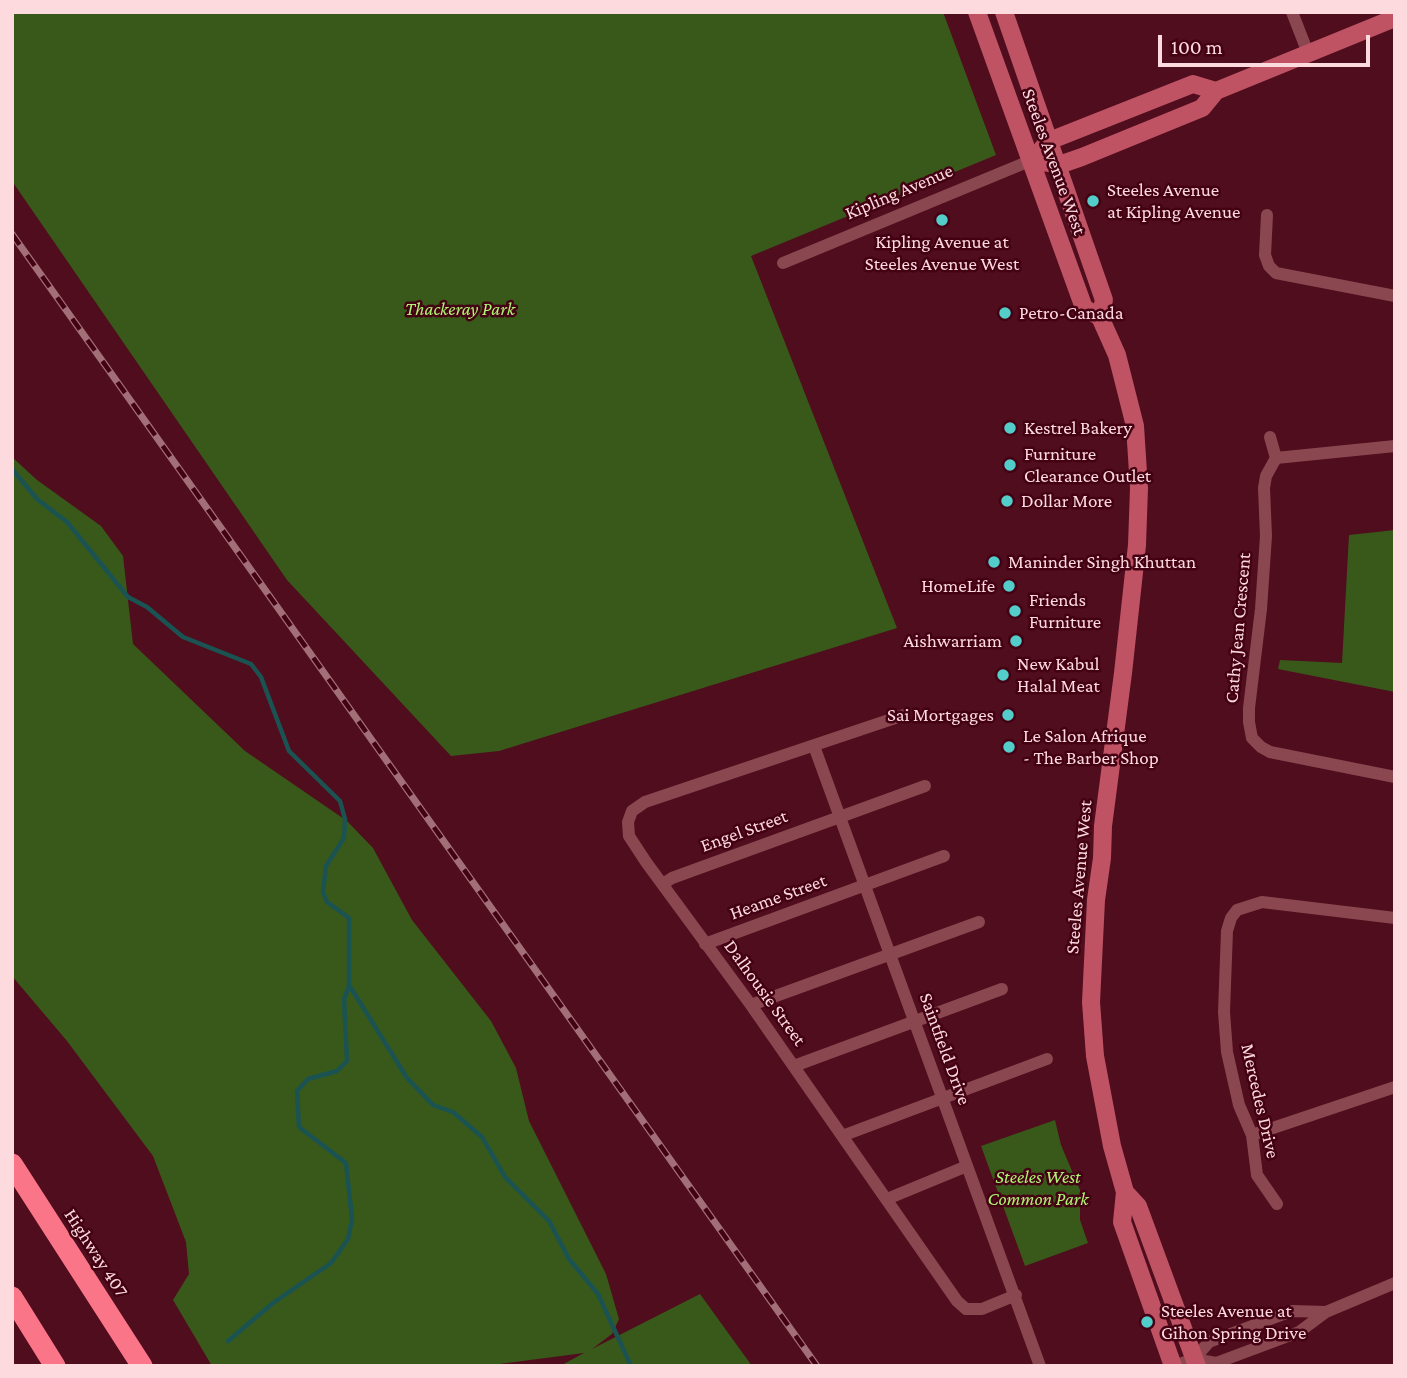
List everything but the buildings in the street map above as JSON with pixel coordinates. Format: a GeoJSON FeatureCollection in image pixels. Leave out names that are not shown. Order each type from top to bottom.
{"type":"FeatureCollection","features":[{"type":"Feature","properties":{"kind":"highway","name":"Highway 407"},"geometry":{"type":"LineString","coordinates":[[12,1164],[142,1366]]}},
{"type":"Feature","properties":{"kind":"highway"},"geometry":{"type":"LineString","coordinates":[[12,1297],[55,1366]]}},
{"type":"Feature","properties":{"kind":"main road","name":"Steeles Avenue West"},"geometry":{"type":"LineString","coordinates":[[977,12],[1084,309],[1100,317]]}},
{"type":"Feature","properties":{"kind":"main road","name":"Steeles Avenue West"},"geometry":{"type":"LineString","coordinates":[[1004,12],[1104,300],[1100,317],[1117,355],[1135,426],[1139,488],[1137,545],[1096,900],[1091,1002],[1095,1056],[1112,1146],[1125,1192],[1122,1222],[1174,1366]]}},
{"type":"Feature","properties":{"kind":"main road","name":"Kipling Avenue"},"geometry":{"type":"LineString","coordinates":[[1059,165],[1202,108],[1216,91],[1395,19]]}},
{"type":"Feature","properties":{"kind":"main road","name":"Kipling Avenue"},"geometry":{"type":"LineString","coordinates":[[1032,160],[1049,141],[1193,84],[1216,91]]}},
{"type":"Feature","properties":{"kind":"main road"},"geometry":{"type":"LineString","coordinates":[[1032,160],[1059,165]]}},
{"type":"Feature","properties":{"kind":"main road","name":"Steeles Avenue West"},"geometry":{"type":"LineString","coordinates":[[1125,1192],[1138,1206],[1195,1362]]}},
{"type":"Feature","properties":{"kind":"street"},"geometry":{"type":"LineString","coordinates":[[1292,12],[1308,53]]}},
{"type":"Feature","properties":{"kind":"street","name":"Kipling Avenue"},"geometry":{"type":"LineString","coordinates":[[783,263],[1032,160]]}},
{"type":"Feature","properties":{"kind":"street"},"geometry":{"type":"LineString","coordinates":[[1267,215],[1265,256],[1269,267],[1276,273],[1395,296]]}},
{"type":"Feature","properties":{"kind":"street"},"geometry":{"type":"LineString","coordinates":[[1270,437],[1276,458],[1395,446]]}},
{"type":"Feature","properties":{"kind":"street","name":"Cathy Jean Crescent"},"geometry":{"type":"LineString","coordinates":[[1276,458],[1266,476],[1264,488],[1266,536],[1249,715],[1252,737],[1270,752],[1395,777]]}},
{"type":"Feature","properties":{"kind":"street"},"geometry":{"type":"LineString","coordinates":[[814,746],[904,715]]}},
{"type":"Feature","properties":{"kind":"street","name":"Saintfield Drive"},"geometry":{"type":"LineString","coordinates":[[814,746],[1040,1366]]}},
{"type":"Feature","properties":{"kind":"street","name":"Dalhousie Street"},"geometry":{"type":"LineString","coordinates":[[814,746],[645,802],[632,811],[628,822],[629,835],[957,1301],[966,1309],[982,1309],[1016,1295]]}},
{"type":"Feature","properties":{"kind":"street","name":"Engel Street"},"geometry":{"type":"LineString","coordinates":[[663,884],[673,878],[925,786]]}},
{"type":"Feature","properties":{"kind":"street","name":"Heame Street"},"geometry":{"type":"LineString","coordinates":[[705,943],[944,856]]}},
{"type":"Feature","properties":{"kind":"street","name":"Mercedes Drive"},"geometry":{"type":"LineString","coordinates":[[1277,1204],[1257,1175],[1252,1135],[1239,1105],[1227,1052],[1224,1012],[1227,931],[1237,910],[1262,902],[1395,918]]}},
{"type":"Feature","properties":{"kind":"street"},"geometry":{"type":"LineString","coordinates":[[751,1005],[979,922]]}},
{"type":"Feature","properties":{"kind":"street"},"geometry":{"type":"LineString","coordinates":[[794,1066],[1002,989]]}},
{"type":"Feature","properties":{"kind":"street"},"geometry":{"type":"LineString","coordinates":[[842,1136],[1046,1059]]}},
{"type":"Feature","properties":{"kind":"street"},"geometry":{"type":"LineString","coordinates":[[1252,1135],[1395,1087]]}},
{"type":"Feature","properties":{"kind":"street"},"geometry":{"type":"LineString","coordinates":[[887,1199],[967,1166]]}},
{"type":"Feature","properties":{"kind":"street"},"geometry":{"type":"LineString","coordinates":[[1174,1366],[1195,1362],[1216,1363],[1299,1332],[1326,1311],[1395,1283]]}},
{"type":"Feature","properties":{"kind":"street"},"geometry":{"type":"LineString","coordinates":[[1195,1362],[1209,1342],[1292,1311],[1326,1311]]}},
{"type":"Feature","properties":{"kind":"green space","name":"Thackeray Park"},"geometry":{"type":"Polygon","coordinates":[[[12,12],[943,12],[996,155],[751,256],[897,628],[499,751],[451,756],[287,580],[12,181],[12,12]]]}},
{"type":"Feature","properties":{"kind":"green space"},"geometry":{"type":"Polygon","coordinates":[[[12,457],[37,480],[101,526],[123,556],[133,644],[245,751],[347,821],[373,848],[412,920],[491,1021],[516,1068],[529,1121],[606,1274],[619,1319],[612,1334],[592,1349],[700,1294],[752,1366],[560,1366],[584,1353],[484,1366],[212,1366],[173,1300],[189,1274],[186,1242],[153,1156],[67,1041],[12,976],[12,457]]]}},
{"type":"Feature","properties":{"kind":"green space"},"geometry":{"type":"Polygon","coordinates":[[[1395,530],[1395,692],[1278,669],[1280,660],[1342,663],[1349,535],[1395,530]]]}},
{"type":"Feature","properties":{"kind":"green space","name":"Steeles West Common Park"},"geometry":{"type":"Polygon","coordinates":[[[1055,1120],[1061,1145],[1080,1190],[1080,1220],[1088,1243],[1025,1266],[981,1146],[1055,1120]]]}},
{"type":"Feature","properties":{"kind":"waterway"},"geometry":{"type":"LineString","coordinates":[[12,469],[37,499],[67,522],[128,597],[147,607],[183,637],[251,664],[261,677],[289,751],[340,801],[345,819],[344,838],[326,866],[323,892],[327,902],[349,918],[349,985],[407,1078],[433,1105],[453,1112],[482,1137],[505,1177],[549,1221],[569,1259],[598,1294],[631,1366]]}},
{"type":"Feature","properties":{"kind":"waterway"},"geometry":{"type":"LineString","coordinates":[[228,1341],[273,1303],[331,1263],[348,1239],[352,1219],[346,1163],[299,1127],[297,1091],[308,1079],[337,1071],[347,1061],[344,999],[349,986]]}},
{"type":"Feature","properties":{"kind":"railway"},"geometry":{"type":"LineString","coordinates":[[12,234],[817,1366]]}},
{"type":"Feature","properties":{"kind":"place","name":"Steeles Avenue at Kipling Avenue"},"geometry":{"type":"Point","coordinates":[1093,201]}},
{"type":"Feature","properties":{"kind":"place","name":"Kipling Avenue at Steeles Avenue West"},"geometry":{"type":"Point","coordinates":[942,220]}},
{"type":"Feature","properties":{"kind":"place","name":"Petro-Canada"},"geometry":{"type":"Point","coordinates":[1005,313]}},
{"type":"Feature","properties":{"kind":"place","name":"Kestrel Bakery"},"geometry":{"type":"Point","coordinates":[1010,428]}},
{"type":"Feature","properties":{"kind":"place","name":"Furniture Clearance Outlet"},"geometry":{"type":"Point","coordinates":[1010,465]}},
{"type":"Feature","properties":{"kind":"place","name":"Dollar More"},"geometry":{"type":"Point","coordinates":[1007,501]}},
{"type":"Feature","properties":{"kind":"place","name":"Maninder Singh Khuttan"},"geometry":{"type":"Point","coordinates":[994,562]}},
{"type":"Feature","properties":{"kind":"place","name":"HomeLife"},"geometry":{"type":"Point","coordinates":[1009,586]}},
{"type":"Feature","properties":{"kind":"place","name":"Friends Furniture"},"geometry":{"type":"Point","coordinates":[1015,611]}},
{"type":"Feature","properties":{"kind":"place","name":"Aishwarriam"},"geometry":{"type":"Point","coordinates":[1016,641]}},
{"type":"Feature","properties":{"kind":"place","name":"New Kabul Halal Meat"},"geometry":{"type":"Point","coordinates":[1003,675]}},
{"type":"Feature","properties":{"kind":"place","name":"Sai Mortgages"},"geometry":{"type":"Point","coordinates":[1008,715]}},
{"type":"Feature","properties":{"kind":"place","name":"Le Salon Afrique - The Barber Shop"},"geometry":{"type":"Point","coordinates":[1009,747]}},
{"type":"Feature","properties":{"kind":"place","name":"Steeles Avenue at Gihon Spring Drive"},"geometry":{"type":"Point","coordinates":[1147,1322]}}]}
